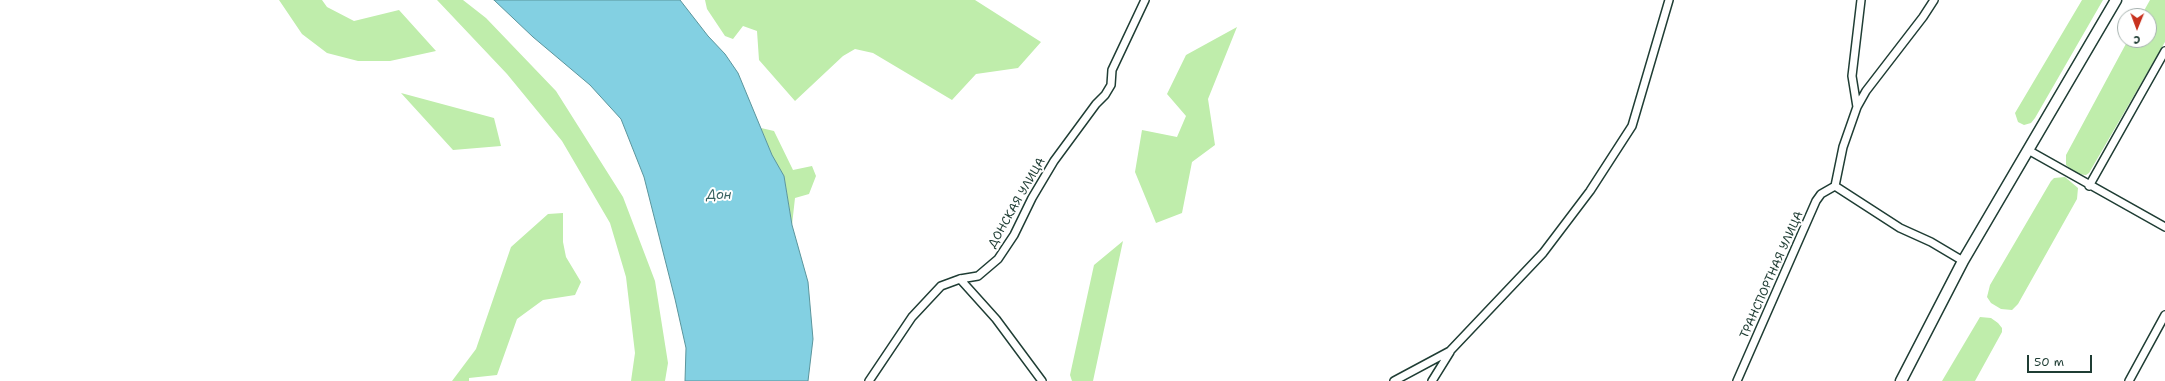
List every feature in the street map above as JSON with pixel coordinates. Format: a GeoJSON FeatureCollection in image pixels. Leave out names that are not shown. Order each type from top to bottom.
{"type":"FeatureCollection","features":[{"type":"Feature","properties":{"kind":"main road"},"geometry":{"type":"LineString","coordinates":[[1901,381],[1963,261],[2116,0]]}},
{"type":"Feature","properties":{"kind":"street","name":"ДОНСКАЯ УЛИЦА"},"geometry":{"type":"LineString","coordinates":[[869,381],[912,317],[941,286],[960,279],[978,276],[998,259],[1054,161],[1111,85],[1112,70],[1145,0]]}},
{"type":"Feature","properties":{"kind":"street"},"geometry":{"type":"LineString","coordinates":[[1432,381],[1450,352],[1543,253],[1590,191],[1632,126],[1669,0]]}},
{"type":"Feature","properties":{"kind":"street"},"geometry":{"type":"LineString","coordinates":[[1858,107],[1852,76],[1861,0]]}},
{"type":"Feature","properties":{"kind":"street"},"geometry":{"type":"LineString","coordinates":[[1934,0],[1924,17],[1866,91],[1858,107],[1843,147],[1835,186],[1900,228],[1931,242],[1963,261]]}},
{"type":"Feature","properties":{"kind":"street"},"geometry":{"type":"LineString","coordinates":[[2089,186],[2165,51]]}},
{"type":"Feature","properties":{"kind":"street"},"geometry":{"type":"LineString","coordinates":[[2028,150],[2089,186],[2165,227]]}},
{"type":"Feature","properties":{"kind":"street","name":"ТРАНСПОРТНАЯ УЛИЦА"},"geometry":{"type":"LineString","coordinates":[[1737,381],[1816,201],[1821,194],[1835,186]]}},
{"type":"Feature","properties":{"kind":"street"},"geometry":{"type":"LineString","coordinates":[[960,279],[996,319],[1042,381]]}},
{"type":"Feature","properties":{"kind":"street"},"geometry":{"type":"LineString","coordinates":[[2129,381],[2165,315]]}},
{"type":"Feature","properties":{"kind":"street"},"geometry":{"type":"LineString","coordinates":[[1394,381],[1450,352]]}},
{"type":"Feature","properties":{"kind":"green space"},"geometry":{"type":"Polygon","coordinates":[[[279,0],[322,0],[327,7],[354,21],[399,10],[436,51],[390,61],[358,61],[327,53],[302,34],[279,0]]]}},
{"type":"Feature","properties":{"kind":"green space"},"geometry":{"type":"Polygon","coordinates":[[[437,0],[463,0],[486,18],[556,91],[623,197],[655,281],[668,363],[665,381],[631,381],[635,353],[626,277],[610,223],[562,141],[507,74],[437,0]]]}},
{"type":"Feature","properties":{"kind":"green space"},"geometry":{"type":"Polygon","coordinates":[[[705,0],[975,0],[1041,42],[1018,68],[976,74],[952,100],[873,53],[855,49],[843,56],[795,101],[759,60],[757,31],[743,26],[733,39],[725,36],[707,9],[705,0]]]}},
{"type":"Feature","properties":{"kind":"green space"},"geometry":{"type":"Polygon","coordinates":[[[2082,0],[2103,0],[2035,118],[2031,123],[2024,125],[2018,122],[2015,113],[2082,0]]]}},
{"type":"Feature","properties":{"kind":"green space"},"geometry":{"type":"Polygon","coordinates":[[[2150,0],[2165,0],[2165,42],[2089,173],[2086,175],[2077,174],[2066,165],[2066,155],[2124,48],[2157,48],[2157,8],[2146,8],[2150,0]]]}},
{"type":"Feature","properties":{"kind":"green space"},"geometry":{"type":"Polygon","coordinates":[[[1237,27],[1208,99],[1215,145],[1192,162],[1182,213],[1156,223],[1135,172],[1142,130],[1177,137],[1186,116],[1167,94],[1186,55],[1237,27]]]}},
{"type":"Feature","properties":{"kind":"green space"},"geometry":{"type":"Polygon","coordinates":[[[401,93],[494,118],[501,146],[453,150],[401,93]]]}},
{"type":"Feature","properties":{"kind":"green space"},"geometry":{"type":"Polygon","coordinates":[[[761,128],[774,131],[793,170],[812,166],[816,176],[809,194],[795,198],[792,225],[784,176],[772,156],[761,128]]]}},
{"type":"Feature","properties":{"kind":"green space"},"geometry":{"type":"Polygon","coordinates":[[[2065,177],[2078,188],[2077,199],[2018,304],[2012,310],[2001,309],[1991,303],[1987,297],[1990,285],[2051,181],[2054,178],[2065,177]]]}},
{"type":"Feature","properties":{"kind":"green space"},"geometry":{"type":"Polygon","coordinates":[[[563,213],[563,242],[566,257],[581,282],[575,295],[543,300],[517,319],[497,375],[469,378],[469,381],[452,381],[476,349],[511,247],[548,214],[563,213]]]}},
{"type":"Feature","properties":{"kind":"green space"},"geometry":{"type":"Polygon","coordinates":[[[1123,241],[1093,381],[1072,381],[1070,375],[1094,265],[1123,241]]]}},
{"type":"Feature","properties":{"kind":"green space"},"geometry":{"type":"Polygon","coordinates":[[[1980,317],[1991,318],[2002,328],[2002,332],[1975,381],[1942,381],[1980,317]]]}},
{"type":"Feature","properties":{"kind":"water","name":"Дон"},"geometry":{"type":"Polygon","coordinates":[[[494,0],[680,0],[708,36],[725,54],[738,73],[772,155],[784,176],[792,225],[808,282],[813,339],[808,381],[685,381],[686,348],[675,299],[644,177],[621,119],[590,85],[533,37],[494,0]]]}}]}
